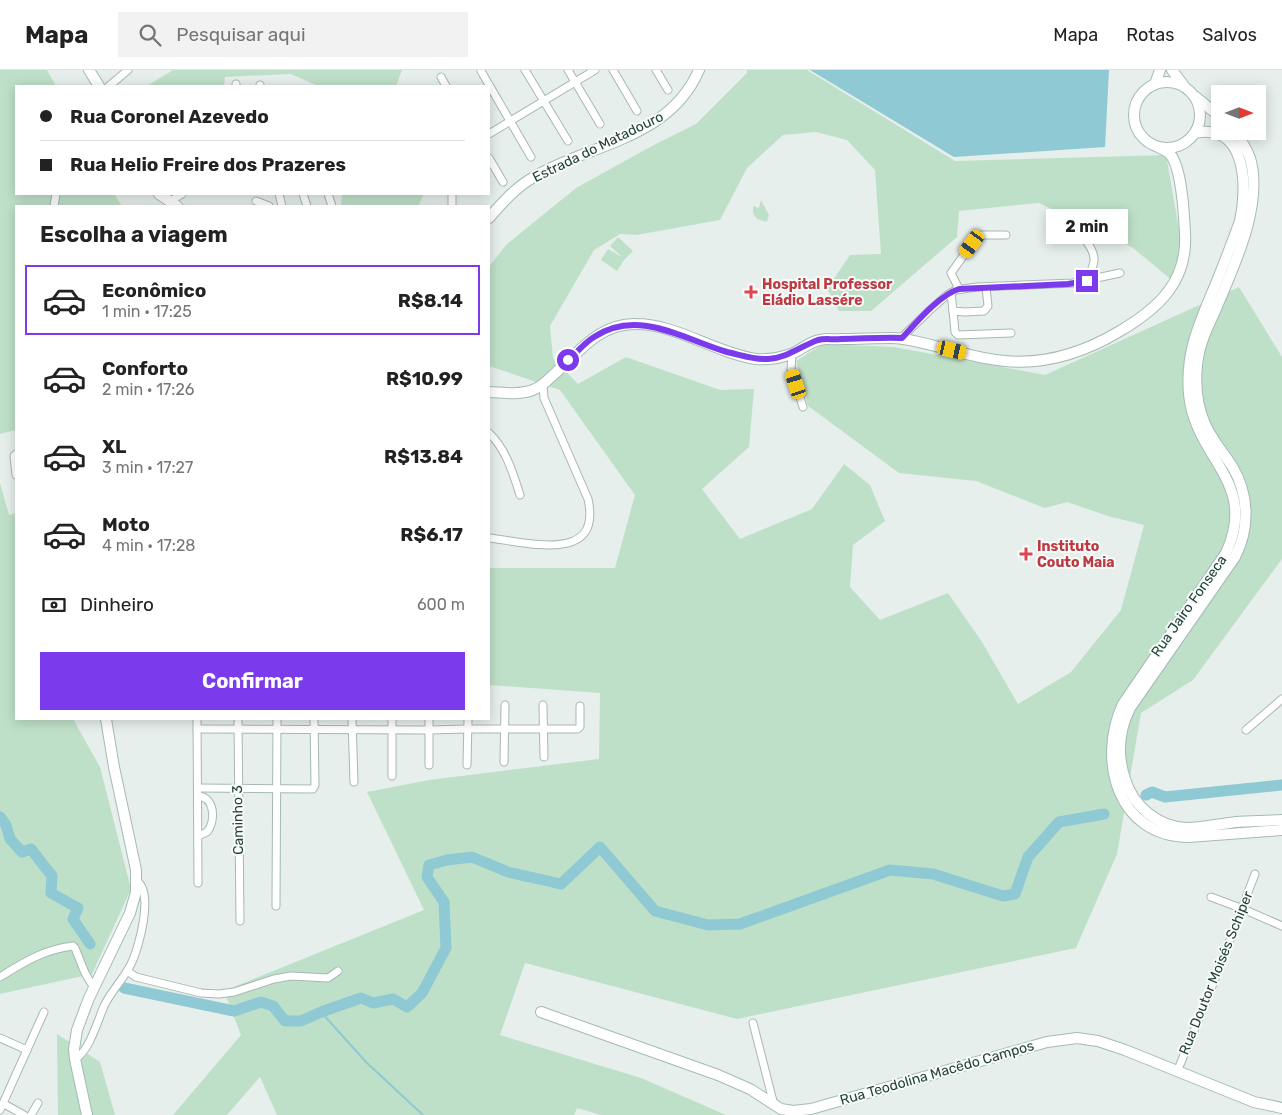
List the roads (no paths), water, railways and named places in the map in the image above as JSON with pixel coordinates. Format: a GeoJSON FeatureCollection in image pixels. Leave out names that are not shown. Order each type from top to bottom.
{"type":"FeatureCollection","features":[{"type":"Feature","properties":{"kind":"main road"},"geometry":{"type":"LineString","coordinates":[[89,70],[98,85]]}},
{"type":"Feature","properties":{"kind":"main road","name":"Estrada do Matadouro"},"geometry":{"type":"LineString","coordinates":[[490,217],[511,194],[532,178],[626,137],[664,116],[684,95],[700,70]]}},
{"type":"Feature","properties":{"kind":"main road"},"geometry":{"type":"LineString","coordinates":[[1155,84],[1160,70]]}},
{"type":"Feature","properties":{"kind":"main road"},"geometry":{"type":"LineString","coordinates":[[490,392],[516,393],[539,387],[592,338],[608,330],[628,324],[657,327],[722,350],[767,359],[792,354],[823,340],[902,338],[1007,361],[1036,361],[1080,352],[1103,341],[1152,311],[1171,289],[1184,260],[1185,234],[1178,174],[1180,153],[1187,141],[1195,133],[1199,124],[1200,114],[1198,104],[1172,70]]}},
{"type":"Feature","properties":{"kind":"main road"},"geometry":{"type":"LineString","coordinates":[[1178,174],[1171,156],[1143,138],[1135,121],[1134,112],[1140,95],[1155,84],[1172,82],[1190,92],[1211,110]]}},
{"type":"Feature","properties":{"kind":"main road","name":"Rua Jairo Fonseca"},"geometry":{"type":"LineString","coordinates":[[1195,133],[1211,131],[1228,138],[1237,152],[1242,171],[1243,202],[1240,221],[1195,335],[1188,374],[1189,394],[1194,419],[1202,439],[1233,492],[1236,508],[1235,524],[1232,539],[1226,553],[1123,704],[1113,731],[1112,766],[1126,805],[1140,819],[1163,832],[1189,837],[1282,830]]}},
{"type":"Feature","properties":{"kind":"main road","name":"Rua Jairo Fonseca"},"geometry":{"type":"LineString","coordinates":[[1240,140],[1250,159],[1253,178],[1251,210],[1242,245],[1200,347],[1197,367],[1197,390],[1205,423],[1219,449],[1232,467],[1242,488],[1246,505],[1244,531],[1235,557],[1130,708],[1123,726],[1120,755],[1123,774],[1134,798],[1147,813],[1166,824],[1187,828],[1282,820]]}},
{"type":"Feature","properties":{"kind":"main road"},"geometry":{"type":"LineString","coordinates":[[1158,147],[1178,146],[1187,141]]}},
{"type":"Feature","properties":{"kind":"main road"},"geometry":{"type":"LineString","coordinates":[[160,195],[173,204]]}},
{"type":"Feature","properties":{"kind":"main road"},"geometry":{"type":"LineString","coordinates":[[87,1115],[75,1059],[74,1049],[77,1030],[94,988],[130,913],[134,902],[137,881],[133,850],[114,767],[106,720]]}},
{"type":"Feature","properties":{"kind":"main road","name":"Rua Teodolina Macêdo Campos"},"geometry":{"type":"LineString","coordinates":[[541,1012],[724,1077],[750,1090],[774,1106],[789,1111],[811,1109],[1038,1045],[1070,1039],[1090,1039],[1104,1042],[1254,1102],[1282,1108]]}},
{"type":"Feature","properties":{"kind":"street"},"geometry":{"type":"LineString","coordinates":[[110,85],[128,70]]}},
{"type":"Feature","properties":{"kind":"street"},"geometry":{"type":"LineString","coordinates":[[525,70],[568,141]]}},
{"type":"Feature","properties":{"kind":"street"},"geometry":{"type":"LineString","coordinates":[[568,70],[600,124]]}},
{"type":"Feature","properties":{"kind":"street"},"geometry":{"type":"LineString","coordinates":[[490,133],[595,70]]}},
{"type":"Feature","properties":{"kind":"street"},"geometry":{"type":"LineString","coordinates":[[614,70],[637,111]]}},
{"type":"Feature","properties":{"kind":"street"},"geometry":{"type":"LineString","coordinates":[[656,70],[668,90]]}},
{"type":"Feature","properties":{"kind":"street"},"geometry":{"type":"LineString","coordinates":[[481,71],[489,85]]}},
{"type":"Feature","properties":{"kind":"street"},"geometry":{"type":"LineString","coordinates":[[441,77],[445,85]]}},
{"type":"Feature","properties":{"kind":"street"},"geometry":{"type":"LineString","coordinates":[[490,86],[531,157]]}},
{"type":"Feature","properties":{"kind":"street"},"geometry":{"type":"LineString","coordinates":[[490,160],[503,182]]}},
{"type":"Feature","properties":{"kind":"street"},"geometry":{"type":"LineString","coordinates":[[256,201],[266,205]]}},
{"type":"Feature","properties":{"kind":"street"},"geometry":{"type":"LineString","coordinates":[[1068,222],[1078,230],[1092,251],[1094,261],[1087,281]]}},
{"type":"Feature","properties":{"kind":"street"},"geometry":{"type":"LineString","coordinates":[[959,289],[951,273],[977,237],[981,235],[1006,235]]}},
{"type":"Feature","properties":{"kind":"street"},"geometry":{"type":"LineString","coordinates":[[902,338],[950,292],[959,289],[1068,284],[1120,272]]}},
{"type":"Feature","properties":{"kind":"street"},"geometry":{"type":"LineString","coordinates":[[954,311],[986,310],[988,306],[986,287]]}},
{"type":"Feature","properties":{"kind":"street"},"geometry":{"type":"LineString","coordinates":[[950,292],[954,311],[955,332],[958,335],[1011,333]]}},
{"type":"Feature","properties":{"kind":"street"},"geometry":{"type":"LineString","coordinates":[[792,354],[790,368],[804,407]]}},
{"type":"Feature","properties":{"kind":"street"},"geometry":{"type":"LineString","coordinates":[[778,358],[790,368]]}},
{"type":"Feature","properties":{"kind":"street"},"geometry":{"type":"LineString","coordinates":[[490,538],[556,546],[570,543],[586,529],[590,515],[588,499],[539,387]]}},
{"type":"Feature","properties":{"kind":"street"},"geometry":{"type":"LineString","coordinates":[[490,434],[501,448],[511,467],[520,494]]}},
{"type":"Feature","properties":{"kind":"street"},"geometry":{"type":"LineString","coordinates":[[15,455],[15,469]]}},
{"type":"Feature","properties":{"kind":"street"},"geometry":{"type":"LineString","coordinates":[[1246,730],[1282,699]]}},
{"type":"Feature","properties":{"kind":"street"},"geometry":{"type":"LineString","coordinates":[[504,762],[505,705]]}},
{"type":"Feature","properties":{"kind":"street"},"geometry":{"type":"LineString","coordinates":[[543,705],[544,757]]}},
{"type":"Feature","properties":{"kind":"street"},"geometry":{"type":"LineString","coordinates":[[197,729],[577,730],[580,726],[580,706]]}},
{"type":"Feature","properties":{"kind":"street"},"geometry":{"type":"LineString","coordinates":[[197,720],[198,883]]}},
{"type":"Feature","properties":{"kind":"street","name":"Caminho 3"},"geometry":{"type":"LineString","coordinates":[[238,720],[240,921]]}},
{"type":"Feature","properties":{"kind":"street"},"geometry":{"type":"LineString","coordinates":[[276,906],[277,720]]}},
{"type":"Feature","properties":{"kind":"street"},"geometry":{"type":"LineString","coordinates":[[198,792],[238,789],[313,789],[315,785],[314,720]]}},
{"type":"Feature","properties":{"kind":"street"},"geometry":{"type":"LineString","coordinates":[[352,720],[354,782]]}},
{"type":"Feature","properties":{"kind":"street"},"geometry":{"type":"LineString","coordinates":[[392,720],[392,776]]}},
{"type":"Feature","properties":{"kind":"street"},"geometry":{"type":"LineString","coordinates":[[429,720],[429,765]]}},
{"type":"Feature","properties":{"kind":"street"},"geometry":{"type":"LineString","coordinates":[[466,765],[468,720]]}},
{"type":"Feature","properties":{"kind":"street"},"geometry":{"type":"LineString","coordinates":[[198,792],[210,802],[211,823],[207,832],[198,836]]}},
{"type":"Feature","properties":{"kind":"street","name":"Rua Doutor Moisés Schiper"},"geometry":{"type":"LineString","coordinates":[[1177,1072],[1256,874]]}},
{"type":"Feature","properties":{"kind":"street"},"geometry":{"type":"LineString","coordinates":[[75,1059],[79,1057],[87,1046],[105,1004],[128,971],[140,941],[144,917],[143,887],[137,881]]}},
{"type":"Feature","properties":{"kind":"street"},"geometry":{"type":"LineString","coordinates":[[1212,897],[1282,926]]}},
{"type":"Feature","properties":{"kind":"street"},"geometry":{"type":"LineString","coordinates":[[0,976],[41,953],[73,946],[94,988]]}},
{"type":"Feature","properties":{"kind":"street"},"geometry":{"type":"LineString","coordinates":[[128,971],[136,977],[200,993],[214,994],[234,992],[274,979],[291,976],[328,978],[338,971]]}},
{"type":"Feature","properties":{"kind":"street"},"geometry":{"type":"LineString","coordinates":[[24,1115],[2,1107],[44,1012]]}},
{"type":"Feature","properties":{"kind":"street"},"geometry":{"type":"LineString","coordinates":[[753,1023],[774,1106]]}},
{"type":"Feature","properties":{"kind":"street"},"geometry":{"type":"LineString","coordinates":[[0,1038],[27,1050]]}},
{"type":"Feature","properties":{"kind":"street"},"geometry":{"type":"LineString","coordinates":[[31,1115],[38,1103]]}},
{"type":"Feature","properties":{"kind":"water"},"geometry":{"type":"Polygon","coordinates":[[[810,70],[1109,70],[1105,147],[954,157],[810,70]]]}},
{"type":"Feature","properties":{"kind":"waterway"},"geometry":{"type":"LineString","coordinates":[[1146,795],[1152,792],[1165,797],[1282,785]]}},
{"type":"Feature","properties":{"kind":"waterway"},"geometry":{"type":"LineString","coordinates":[[124,988],[234,1011],[261,1002],[273,1006],[285,1021],[301,1021],[361,998],[373,1003],[393,999],[407,1007],[422,993],[446,948],[444,902],[427,877],[429,865],[447,860],[472,857],[508,872],[561,884],[600,847],[655,911],[708,925],[740,924],[890,870],[933,874],[1003,896],[1015,894],[1028,857],[1059,822],[1104,814]]}},
{"type":"Feature","properties":{"kind":"waterway"},"geometry":{"type":"LineString","coordinates":[[0,817],[6,825],[10,839],[22,852],[31,849],[52,876],[51,893],[78,908],[73,919],[90,944]]}},
{"type":"Feature","properties":{"kind":"waterway"},"geometry":{"type":"LineString","coordinates":[[321,1012],[366,1062],[423,1115]]}},
{"type":"Feature","properties":{"kind":"place","name":"Hospital Professor Eládio Lassére"},"geometry":{"type":"Point","coordinates":[751,292]}},
{"type":"Feature","properties":{"kind":"place","name":"Instituto Couto Maia"},"geometry":{"type":"Point","coordinates":[1026,554]}}]}
